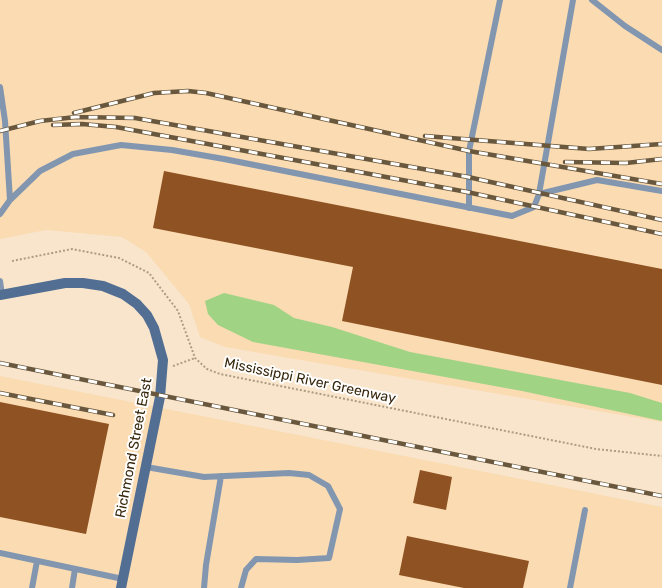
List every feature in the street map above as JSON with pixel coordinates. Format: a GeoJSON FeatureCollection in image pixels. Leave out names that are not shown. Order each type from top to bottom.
{"type":"FeatureCollection","features":[{"type":"Feature","properties":{"kind":"street","name":"Richmond Street East"},"geometry":{"type":"LineString","coordinates":[[1,295],[65,284],[83,283],[103,286],[123,294],[137,304],[147,315],[154,328],[160,343],[163,369],[160,396],[122,584]]}},
{"type":"Feature","properties":{"kind":"lane"},"geometry":{"type":"LineString","coordinates":[[468,208],[469,150],[500,0]]}},
{"type":"Feature","properties":{"kind":"lane"},"geometry":{"type":"LineString","coordinates":[[0,214],[10,200],[40,171],[73,154],[121,145],[172,150],[224,159],[512,216],[534,208],[539,194],[573,0]]}},
{"type":"Feature","properties":{"kind":"lane"},"geometry":{"type":"LineString","coordinates":[[592,0],[625,26],[662,50]]}},
{"type":"Feature","properties":{"kind":"lane"},"geometry":{"type":"LineString","coordinates":[[0,87],[5,121],[10,200]]}},
{"type":"Feature","properties":{"kind":"lane"},"geometry":{"type":"LineString","coordinates":[[539,194],[597,180],[662,191]]}},
{"type":"Feature","properties":{"kind":"lane"},"geometry":{"type":"LineString","coordinates":[[0,281],[1,295]]}},
{"type":"Feature","properties":{"kind":"lane"},"geometry":{"type":"LineString","coordinates":[[146,467],[204,477],[288,473],[309,475],[328,486],[340,509],[329,558],[297,560],[256,559],[246,570],[241,588]]}},
{"type":"Feature","properties":{"kind":"lane"},"geometry":{"type":"LineString","coordinates":[[204,588],[221,476]]}},
{"type":"Feature","properties":{"kind":"lane"},"geometry":{"type":"LineString","coordinates":[[570,588],[585,510]]}},
{"type":"Feature","properties":{"kind":"lane"},"geometry":{"type":"LineString","coordinates":[[0,553],[75,569],[122,584]]}},
{"type":"Feature","properties":{"kind":"lane"},"geometry":{"type":"LineString","coordinates":[[32,588],[37,561]]}},
{"type":"Feature","properties":{"kind":"lane"},"geometry":{"type":"LineString","coordinates":[[72,588],[75,569]]}},
{"type":"Feature","properties":{"kind":"path"},"geometry":{"type":"LineString","coordinates":[[12,261],[72,249],[120,258],[149,273],[178,311],[195,358],[163,369]]}},
{"type":"Feature","properties":{"kind":"path","name":"Mississippi River Greenway"},"geometry":{"type":"LineString","coordinates":[[195,358],[207,368],[220,374],[596,449],[662,456]]}},
{"type":"Feature","properties":{"kind":"shaded area"},"geometry":{"type":"Polygon","coordinates":[[[0,0],[662,0],[662,422],[225,347],[200,337],[189,304],[146,252],[122,237],[46,230],[0,239],[0,0]]]}},
{"type":"Feature","properties":{"kind":"shaded area"},"geometry":{"type":"Polygon","coordinates":[[[0,376],[662,507],[662,588],[0,588],[0,376]]]}},
{"type":"Feature","properties":{"kind":"green space"},"geometry":{"type":"Polygon","coordinates":[[[224,293],[274,305],[294,318],[332,327],[410,352],[630,393],[662,403],[662,421],[522,391],[253,342],[218,325],[208,314],[205,301],[224,293]]]}},
{"type":"Feature","properties":{"kind":"building"},"geometry":{"type":"Polygon","coordinates":[[[164,171],[662,269],[662,385],[342,321],[353,267],[153,228],[164,171]]]}},
{"type":"Feature","properties":{"kind":"building"},"geometry":{"type":"Polygon","coordinates":[[[0,402],[109,424],[86,534],[0,517],[0,402]]]}},
{"type":"Feature","properties":{"kind":"building"},"geometry":{"type":"Polygon","coordinates":[[[420,470],[452,477],[446,510],[413,503],[420,470]]]}},
{"type":"Feature","properties":{"kind":"building"},"geometry":{"type":"Polygon","coordinates":[[[407,536],[529,561],[523,588],[464,588],[399,575],[407,536]]]}},
{"type":"Feature","properties":{"kind":"railway"},"geometry":{"type":"LineString","coordinates":[[74,113],[154,93],[188,91],[206,93],[469,151],[662,184]]}},
{"type":"Feature","properties":{"kind":"railway"},"geometry":{"type":"LineString","coordinates":[[0,131],[40,121],[76,117],[135,118],[468,177],[662,220]]}},
{"type":"Feature","properties":{"kind":"railway"},"geometry":{"type":"LineString","coordinates":[[53,125],[82,124],[116,127],[467,192],[662,234]]}},
{"type":"Feature","properties":{"kind":"railway"},"geometry":{"type":"LineString","coordinates":[[425,136],[589,149],[662,144]]}},
{"type":"Feature","properties":{"kind":"railway"},"geometry":{"type":"LineString","coordinates":[[565,162],[626,163],[662,159]]}},
{"type":"Feature","properties":{"kind":"railway"},"geometry":{"type":"LineString","coordinates":[[0,363],[662,496]]}},
{"type":"Feature","properties":{"kind":"railway"},"geometry":{"type":"LineString","coordinates":[[0,393],[113,415]]}}]}
